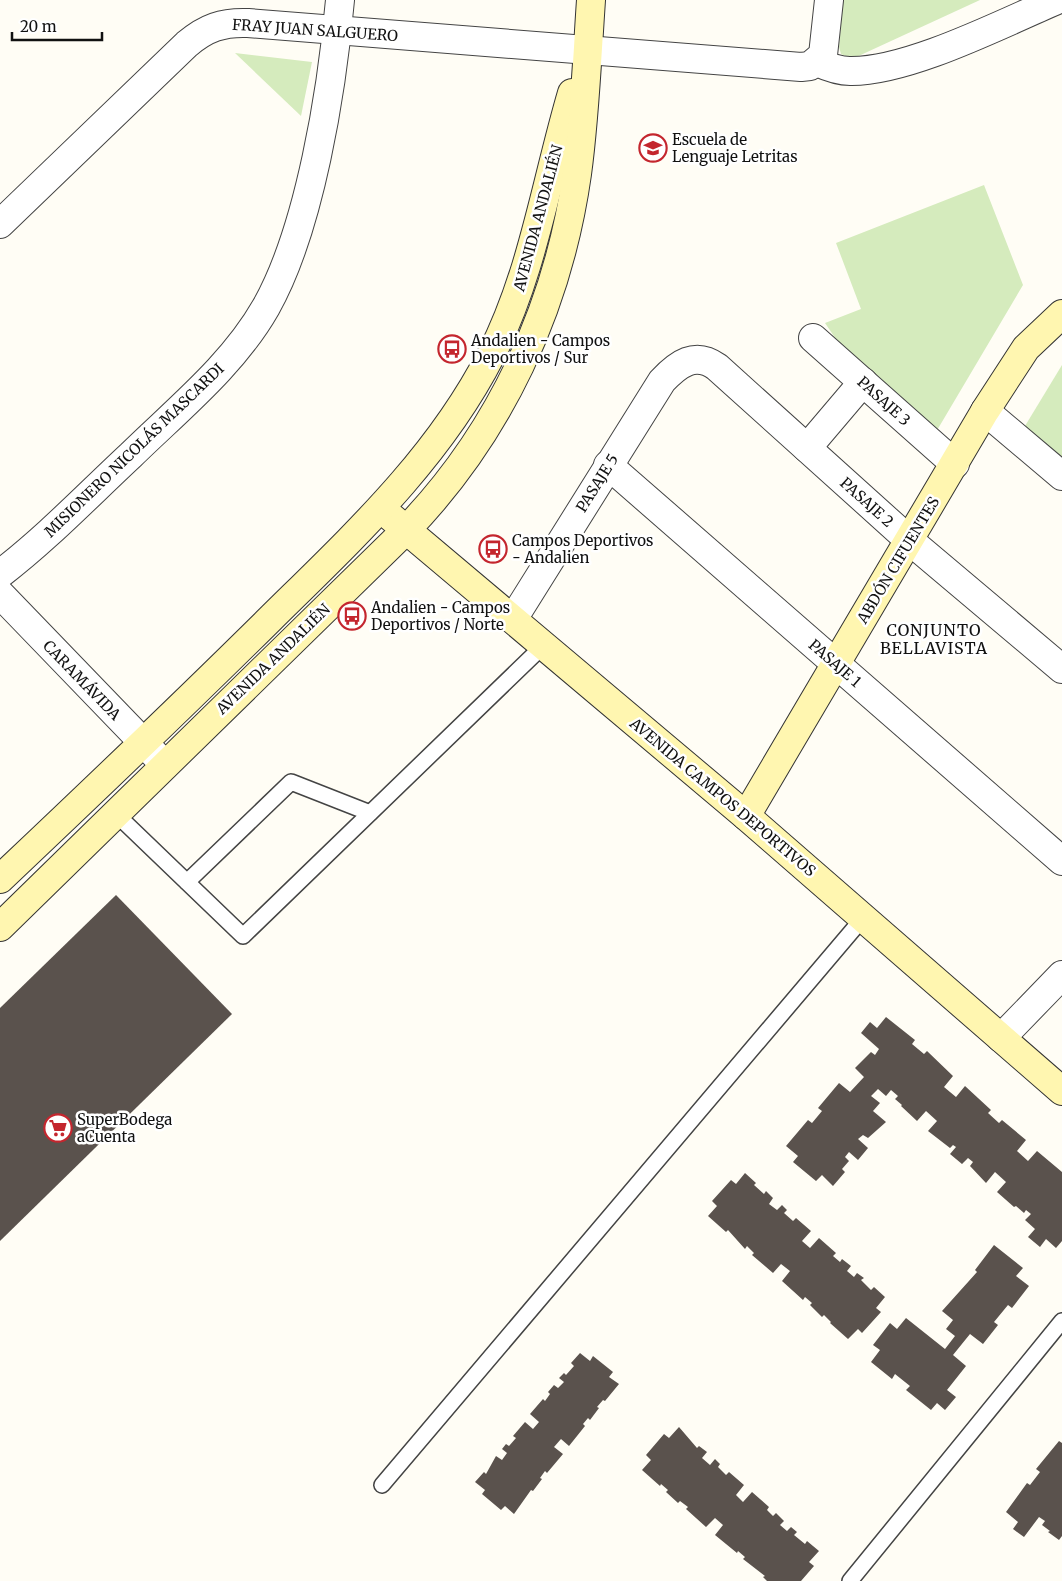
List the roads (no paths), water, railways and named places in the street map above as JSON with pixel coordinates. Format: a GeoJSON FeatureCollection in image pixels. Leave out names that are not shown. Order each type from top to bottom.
{"type":"FeatureCollection","features":[{"type":"Feature","properties":{"kind":"main road","name":"AVENIDA ANDALIÉN"},"geometry":{"type":"LineString","coordinates":[[0,927],[406,530],[449,482],[477,445],[516,373],[545,304],[560,256],[574,190],[581,138],[591,0]]}},
{"type":"Feature","properties":{"kind":"main road","name":"AVENIDA ANDALIÉN"},"geometry":{"type":"LineString","coordinates":[[0,879],[143,744],[381,508],[426,458],[466,402],[503,330],[532,250],[569,104],[588,49]]}},
{"type":"Feature","properties":{"kind":"main road","name":"ABDÓN CIFUENTES"},"geometry":{"type":"LineString","coordinates":[[746,816],[985,411],[1026,348],[1062,314]]}},
{"type":"Feature","properties":{"kind":"main road","name":"AVENIDA CAMPOS DEPORTIVOS"},"geometry":{"type":"LineString","coordinates":[[381,508],[746,816],[1062,1091]]}},
{"type":"Feature","properties":{"kind":"street","name":"MISIONERO NICOLÁS MASCARDI"},"geometry":{"type":"LineString","coordinates":[[0,574],[44,538],[201,388],[231,355],[265,308],[292,246],[316,154],[337,30],[340,0]]}},
{"type":"Feature","properties":{"kind":"street"},"geometry":{"type":"LineString","coordinates":[[829,0],[823,55],[817,62],[851,72],[883,68],[958,42],[1057,0]]}},
{"type":"Feature","properties":{"kind":"street","name":"FRAY JUAN SALGUERO"},"geometry":{"type":"LineString","coordinates":[[0,224],[200,33],[215,26],[231,22],[801,67],[810,66],[817,62]]}},
{"type":"Feature","properties":{"kind":"street","name":"PASAJE 3"},"geometry":{"type":"LineString","coordinates":[[813,338],[955,464]]}},
{"type":"Feature","properties":{"kind":"street","name":"PASAJE 2"},"geometry":{"type":"LineString","coordinates":[[694,359],[711,362],[717,367],[909,540],[1062,669]]}},
{"type":"Feature","properties":{"kind":"street","name":"PASAJE 5"},"geometry":{"type":"LineString","coordinates":[[513,619],[662,381],[683,362],[694,359]]}},
{"type":"Feature","properties":{"kind":"street"},"geometry":{"type":"LineString","coordinates":[[807,448],[863,382]]}},
{"type":"Feature","properties":{"kind":"street"},"geometry":{"type":"LineString","coordinates":[[985,411],[1062,476]]}},
{"type":"Feature","properties":{"kind":"street","name":"PASAJE 1"},"geometry":{"type":"LineString","coordinates":[[608,465],[1062,861]]}},
{"type":"Feature","properties":{"kind":"street","name":"CARAMÁVIDA"},"geometry":{"type":"LineString","coordinates":[[0,594],[165,765]]}},
{"type":"Feature","properties":{"kind":"street"},"geometry":{"type":"LineString","coordinates":[[1001,1038],[1062,975]]}},
{"type":"Feature","properties":{"kind":"lane"},"geometry":{"type":"LineString","coordinates":[[115,813],[243,936],[544,646]]}},
{"type":"Feature","properties":{"kind":"lane"},"geometry":{"type":"LineString","coordinates":[[187,882],[291,782],[370,813]]}},
{"type":"Feature","properties":{"kind":"lane"},"geometry":{"type":"LineString","coordinates":[[382,1485],[863,918]]}},
{"type":"Feature","properties":{"kind":"lane"},"geometry":{"type":"LineString","coordinates":[[850,1581],[1062,1322]]}},
{"type":"Feature","properties":{"kind":"place","name":"Escuela de Lenguaje Letritas"},"geometry":{"type":"Point","coordinates":[653,148]}},
{"type":"Feature","properties":{"kind":"place","name":"Andalien - Campos Deportivos / Sur"},"geometry":{"type":"Point","coordinates":[452,349]}},
{"type":"Feature","properties":{"kind":"place","name":"Campos Deportivos - Andalien"},"geometry":{"type":"Point","coordinates":[493,549]}},
{"type":"Feature","properties":{"kind":"place","name":"Andalien - Campos Deportivos / Norte"},"geometry":{"type":"Point","coordinates":[352,616]}},
{"type":"Feature","properties":{"kind":"place","name":"SuperBodega aCuenta"},"geometry":{"type":"Point","coordinates":[58,1128]}},
{"type":"Feature","properties":{"kind":"district","name":"CONJUNTO BELLAVISTA"},"geometry":{"type":"Point","coordinates":[934,639]}}]}
